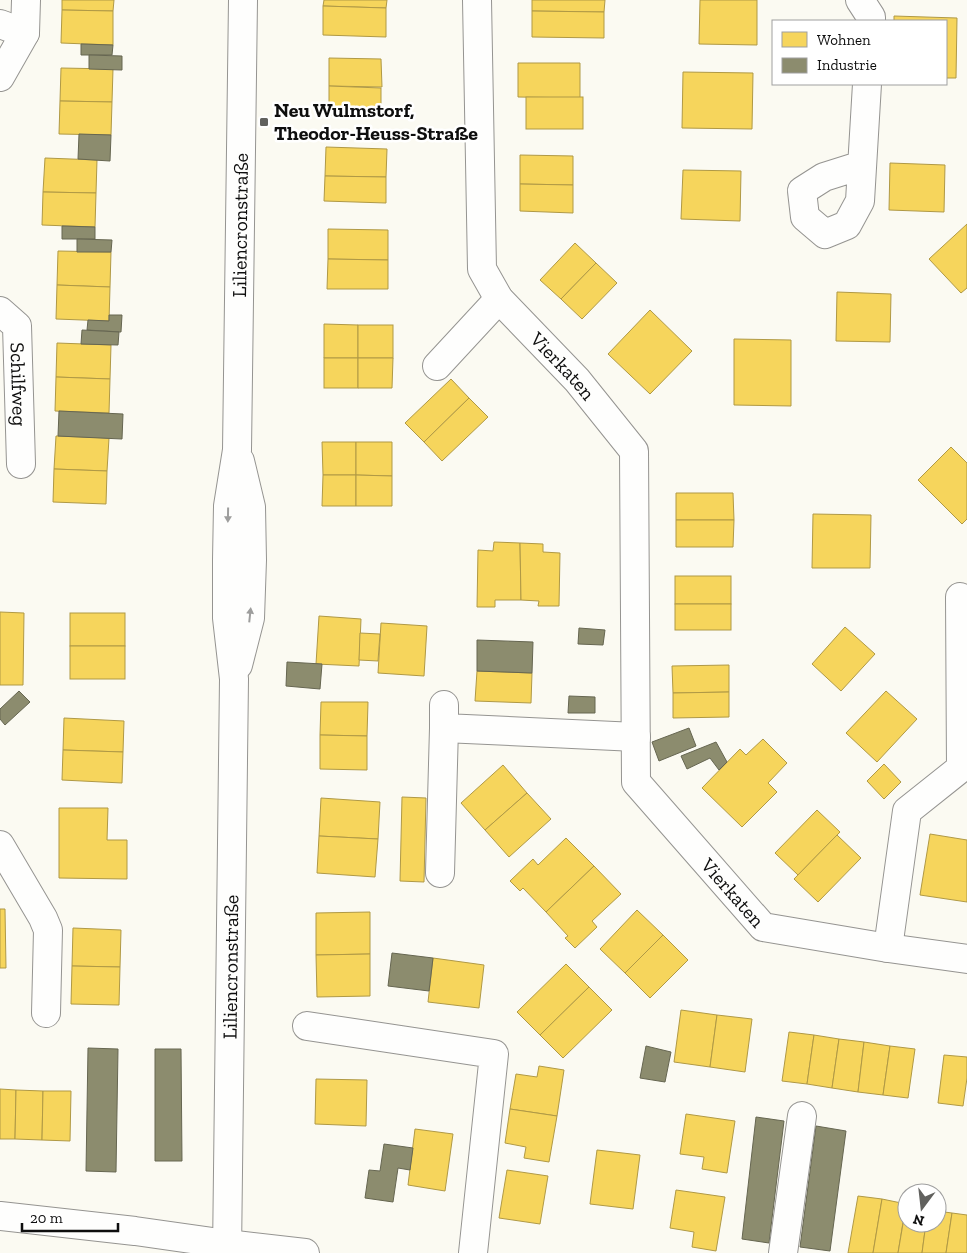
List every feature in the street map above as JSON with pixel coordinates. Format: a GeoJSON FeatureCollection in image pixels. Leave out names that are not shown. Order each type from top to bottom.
{"type":"FeatureCollection","features":[{"type":"Feature","properties":{"kind":"street"},"geometry":{"type":"LineString","coordinates":[[0,77],[25,33],[26,0]]}},
{"type":"Feature","properties":{"kind":"street","name":"Liliencronstraße"},"geometry":{"type":"LineString","coordinates":[[227,1249],[234,679],[250,618],[252,570],[251,507],[237,450],[243,0]]}},
{"type":"Feature","properties":{"kind":"street","name":"Vierkaten"},"geometry":{"type":"LineString","coordinates":[[478,0],[482,268],[499,299],[577,380],[634,451],[636,782],[763,927],[967,959]]}},
{"type":"Feature","properties":{"kind":"street"},"geometry":{"type":"LineString","coordinates":[[860,0],[871,20]]}},
{"type":"Feature","properties":{"kind":"street"},"geometry":{"type":"LineString","coordinates":[[0,24],[25,33]]}},
{"type":"Feature","properties":{"kind":"street"},"geometry":{"type":"LineString","coordinates":[[862,165],[867,85]]}},
{"type":"Feature","properties":{"kind":"street"},"geometry":{"type":"LineString","coordinates":[[437,366],[499,299]]}},
{"type":"Feature","properties":{"kind":"street","name":"Schilfweg"},"geometry":{"type":"LineString","coordinates":[[0,311],[17,326],[21,464]]}},
{"type":"Feature","properties":{"kind":"street"},"geometry":{"type":"LineString","coordinates":[[888,948],[907,811],[961,768],[960,598]]}},
{"type":"Feature","properties":{"kind":"street"},"geometry":{"type":"LineString","coordinates":[[440,873],[444,716],[636,737]]}},
{"type":"Feature","properties":{"kind":"street"},"geometry":{"type":"LineString","coordinates":[[0,845],[43,918],[48,930],[46,1013]]}},
{"type":"Feature","properties":{"kind":"street"},"geometry":{"type":"LineString","coordinates":[[308,1026],[494,1054],[473,1253]]}},
{"type":"Feature","properties":{"kind":"street"},"geometry":{"type":"LineString","coordinates":[[783,1253],[802,1116]]}},
{"type":"Feature","properties":{"kind":"street"},"geometry":{"type":"LineString","coordinates":[[0,1216],[135,1231],[227,1249],[305,1253]]}},
{"type":"Feature","properties":{"kind":"building: Wohnen"},"geometry":{"type":"Polygon","coordinates":[[[62,0],[114,0],[113,11],[62,10],[62,0]]]}},
{"type":"Feature","properties":{"kind":"building: Wohnen"},"geometry":{"type":"Polygon","coordinates":[[[324,0],[387,0],[386,8],[323,6],[324,0]]]}},
{"type":"Feature","properties":{"kind":"building: Wohnen"},"geometry":{"type":"Polygon","coordinates":[[[532,0],[605,0],[604,12],[532,11],[532,0]]]}},
{"type":"Feature","properties":{"kind":"building: Wohnen"},"geometry":{"type":"Polygon","coordinates":[[[700,0],[757,0],[757,45],[699,44],[700,0]]]}},
{"type":"Feature","properties":{"kind":"building: Wohnen"},"geometry":{"type":"Polygon","coordinates":[[[323,6],[386,8],[386,37],[323,35],[323,6]]]}},
{"type":"Feature","properties":{"kind":"building: Wohnen"},"geometry":{"type":"Polygon","coordinates":[[[62,10],[113,11],[113,45],[61,43],[62,10]]]}},
{"type":"Feature","properties":{"kind":"building: Wohnen"},"geometry":{"type":"Polygon","coordinates":[[[532,11],[604,12],[604,38],[532,37],[532,11]]]}},
{"type":"Feature","properties":{"kind":"building: Wohnen"},"geometry":{"type":"Polygon","coordinates":[[[894,16],[957,18],[956,78],[947,78],[947,20],[894,20],[894,16]]]}},
{"type":"Feature","properties":{"kind":"building: Wohnen"},"geometry":{"type":"Polygon","coordinates":[[[329,58],[381,59],[382,87],[329,86],[329,58]]]}},
{"type":"Feature","properties":{"kind":"building: Wohnen"},"geometry":{"type":"Polygon","coordinates":[[[518,63],[580,63],[580,98],[518,97],[518,63]]]}},
{"type":"Feature","properties":{"kind":"building: Wohnen"},"geometry":{"type":"Polygon","coordinates":[[[61,68],[113,69],[112,102],[60,101],[61,68]]]}},
{"type":"Feature","properties":{"kind":"building: Wohnen"},"geometry":{"type":"Polygon","coordinates":[[[683,72],[753,73],[752,129],[682,128],[683,72]]]}},
{"type":"Feature","properties":{"kind":"building: Wohnen"},"geometry":{"type":"Polygon","coordinates":[[[329,86],[381,88],[381,116],[329,115],[329,86]]]}},
{"type":"Feature","properties":{"kind":"building: Wohnen"},"geometry":{"type":"Polygon","coordinates":[[[526,97],[583,97],[583,129],[526,129],[526,97]]]}},
{"type":"Feature","properties":{"kind":"building: Wohnen"},"geometry":{"type":"Polygon","coordinates":[[[60,101],[112,102],[111,135],[59,134],[60,101]]]}},
{"type":"Feature","properties":{"kind":"building: Wohnen"},"geometry":{"type":"Polygon","coordinates":[[[326,147],[387,149],[386,177],[325,176],[326,147]]]}},
{"type":"Feature","properties":{"kind":"building: Wohnen"},"geometry":{"type":"Polygon","coordinates":[[[520,155],[573,156],[573,185],[520,184],[520,155]]]}},
{"type":"Feature","properties":{"kind":"building: Wohnen"},"geometry":{"type":"Polygon","coordinates":[[[45,158],[97,160],[96,193],[43,192],[45,158]]]}},
{"type":"Feature","properties":{"kind":"building: Wohnen"},"geometry":{"type":"Polygon","coordinates":[[[890,163],[945,165],[944,212],[889,210],[890,163]]]}},
{"type":"Feature","properties":{"kind":"building: Wohnen"},"geometry":{"type":"Polygon","coordinates":[[[683,170],[741,171],[740,221],[681,219],[683,170]]]}},
{"type":"Feature","properties":{"kind":"building: Wohnen"},"geometry":{"type":"Polygon","coordinates":[[[325,176],[386,177],[386,203],[324,201],[325,176]]]}},
{"type":"Feature","properties":{"kind":"building: Wohnen"},"geometry":{"type":"Polygon","coordinates":[[[520,184],[573,185],[573,213],[520,211],[520,184]]]}},
{"type":"Feature","properties":{"kind":"building: Wohnen"},"geometry":{"type":"Polygon","coordinates":[[[43,192],[96,193],[95,227],[42,225],[43,192]]]}},
{"type":"Feature","properties":{"kind":"building: Wohnen"},"geometry":{"type":"Polygon","coordinates":[[[967,224],[967,288],[961,293],[929,259],[967,224]]]}},
{"type":"Feature","properties":{"kind":"building: Wohnen"},"geometry":{"type":"Polygon","coordinates":[[[328,229],[388,230],[388,260],[328,259],[328,229]]]}},
{"type":"Feature","properties":{"kind":"building: Wohnen"},"geometry":{"type":"Polygon","coordinates":[[[575,243],[596,263],[561,299],[540,280],[575,243]]]}},
{"type":"Feature","properties":{"kind":"building: Wohnen"},"geometry":{"type":"Polygon","coordinates":[[[58,251],[111,252],[110,287],[57,285],[58,251]]]}},
{"type":"Feature","properties":{"kind":"building: Wohnen"},"geometry":{"type":"Polygon","coordinates":[[[328,259],[388,260],[388,289],[327,289],[328,259]]]}},
{"type":"Feature","properties":{"kind":"building: Wohnen"},"geometry":{"type":"Polygon","coordinates":[[[596,263],[617,283],[582,319],[561,299],[596,263]]]}},
{"type":"Feature","properties":{"kind":"building: Wohnen"},"geometry":{"type":"Polygon","coordinates":[[[57,285],[110,287],[109,321],[56,319],[57,285]]]}},
{"type":"Feature","properties":{"kind":"building: Wohnen"},"geometry":{"type":"Polygon","coordinates":[[[837,292],[891,294],[890,342],[836,341],[837,292]]]}},
{"type":"Feature","properties":{"kind":"building: Wohnen"},"geometry":{"type":"Polygon","coordinates":[[[650,310],[692,351],[650,394],[608,354],[650,310]]]}},
{"type":"Feature","properties":{"kind":"building: Wohnen"},"geometry":{"type":"Polygon","coordinates":[[[324,324],[358,325],[358,358],[324,358],[324,324]]]}},
{"type":"Feature","properties":{"kind":"building: Wohnen"},"geometry":{"type":"Polygon","coordinates":[[[358,325],[393,325],[393,358],[358,358],[358,325]]]}},
{"type":"Feature","properties":{"kind":"building: Wohnen"},"geometry":{"type":"Polygon","coordinates":[[[734,339],[791,340],[791,406],[734,405],[734,339]]]}},
{"type":"Feature","properties":{"kind":"building: Wohnen"},"geometry":{"type":"Polygon","coordinates":[[[57,343],[111,345],[110,379],[56,377],[57,343]]]}},
{"type":"Feature","properties":{"kind":"building: Wohnen"},"geometry":{"type":"Polygon","coordinates":[[[324,358],[358,358],[358,388],[324,388],[324,358]]]}},
{"type":"Feature","properties":{"kind":"building: Wohnen"},"geometry":{"type":"Polygon","coordinates":[[[358,358],[393,358],[392,388],[358,388],[358,358]]]}},
{"type":"Feature","properties":{"kind":"building: Wohnen"},"geometry":{"type":"Polygon","coordinates":[[[56,377],[110,379],[109,413],[55,411],[56,377]]]}},
{"type":"Feature","properties":{"kind":"building: Wohnen"},"geometry":{"type":"Polygon","coordinates":[[[451,379],[469,398],[424,442],[405,423],[451,379]]]}},
{"type":"Feature","properties":{"kind":"building: Wohnen"},"geometry":{"type":"Polygon","coordinates":[[[469,398],[488,417],[442,461],[424,442],[469,398]]]}},
{"type":"Feature","properties":{"kind":"building: Wohnen"},"geometry":{"type":"Polygon","coordinates":[[[56,436],[109,438],[107,471],[54,469],[56,436]]]}},
{"type":"Feature","properties":{"kind":"building: Wohnen"},"geometry":{"type":"Polygon","coordinates":[[[322,442],[356,442],[356,475],[323,475],[322,442]]]}},
{"type":"Feature","properties":{"kind":"building: Wohnen"},"geometry":{"type":"Polygon","coordinates":[[[356,442],[392,442],[392,476],[356,475],[356,442]]]}},
{"type":"Feature","properties":{"kind":"building: Wohnen"},"geometry":{"type":"Polygon","coordinates":[[[951,447],[967,463],[967,519],[962,524],[918,480],[951,447]]]}},
{"type":"Feature","properties":{"kind":"building: Wohnen"},"geometry":{"type":"Polygon","coordinates":[[[54,469],[107,471],[106,504],[53,502],[54,469]]]}},
{"type":"Feature","properties":{"kind":"building: Wohnen"},"geometry":{"type":"Polygon","coordinates":[[[323,475],[356,475],[356,506],[322,506],[323,475]]]}},
{"type":"Feature","properties":{"kind":"building: Wohnen"},"geometry":{"type":"Polygon","coordinates":[[[356,475],[392,476],[392,506],[356,506],[356,475]]]}},
{"type":"Feature","properties":{"kind":"building: Wohnen"},"geometry":{"type":"Polygon","coordinates":[[[676,493],[733,493],[734,520],[676,520],[676,493]]]}},
{"type":"Feature","properties":{"kind":"building: Wohnen"},"geometry":{"type":"Polygon","coordinates":[[[813,514],[871,515],[870,568],[812,568],[813,514]]]}},
{"type":"Feature","properties":{"kind":"building: Wohnen"},"geometry":{"type":"Polygon","coordinates":[[[676,520],[734,520],[733,547],[676,547],[676,520]]]}},
{"type":"Feature","properties":{"kind":"building: Wohnen"},"geometry":{"type":"Polygon","coordinates":[[[494,542],[520,543],[521,600],[495,600],[495,607],[477,607],[478,550],[493,551],[494,542]]]}},
{"type":"Feature","properties":{"kind":"building: Wohnen"},"geometry":{"type":"Polygon","coordinates":[[[520,543],[543,544],[543,552],[560,553],[559,606],[538,606],[539,601],[521,600],[520,543]]]}},
{"type":"Feature","properties":{"kind":"building: Wohnen"},"geometry":{"type":"Polygon","coordinates":[[[675,576],[731,576],[731,604],[675,604],[675,576]]]}},
{"type":"Feature","properties":{"kind":"building: Wohnen"},"geometry":{"type":"Polygon","coordinates":[[[675,604],[731,604],[731,630],[675,630],[675,604]]]}},
{"type":"Feature","properties":{"kind":"building: Wohnen"},"geometry":{"type":"Polygon","coordinates":[[[0,612],[24,613],[23,685],[0,685],[0,612]]]}},
{"type":"Feature","properties":{"kind":"building: Wohnen"},"geometry":{"type":"Polygon","coordinates":[[[70,613],[125,613],[125,646],[70,646],[70,613]]]}},
{"type":"Feature","properties":{"kind":"building: Wohnen"},"geometry":{"type":"Polygon","coordinates":[[[319,616],[361,619],[359,666],[316,664],[319,616]]]}},
{"type":"Feature","properties":{"kind":"building: Wohnen"},"geometry":{"type":"Polygon","coordinates":[[[381,623],[427,626],[424,676],[378,673],[381,623]]]}},
{"type":"Feature","properties":{"kind":"building: Wohnen"},"geometry":{"type":"Polygon","coordinates":[[[845,627],[875,654],[841,691],[812,664],[845,627]]]}},
{"type":"Feature","properties":{"kind":"building: Wohnen"},"geometry":{"type":"Polygon","coordinates":[[[360,633],[380,634],[378,661],[359,660],[360,633]]]}},
{"type":"Feature","properties":{"kind":"building: Wohnen"},"geometry":{"type":"Polygon","coordinates":[[[70,646],[125,646],[125,679],[70,679],[70,646]]]}},
{"type":"Feature","properties":{"kind":"building: Wohnen"},"geometry":{"type":"Polygon","coordinates":[[[729,665],[729,692],[673,693],[672,666],[729,665]]]}},
{"type":"Feature","properties":{"kind":"building: Wohnen"},"geometry":{"type":"Polygon","coordinates":[[[477,671],[532,673],[531,703],[475,701],[477,671]]]}},
{"type":"Feature","properties":{"kind":"building: Wohnen"},"geometry":{"type":"Polygon","coordinates":[[[886,691],[917,719],[877,762],[846,733],[886,691]]]}},
{"type":"Feature","properties":{"kind":"building: Wohnen"},"geometry":{"type":"Polygon","coordinates":[[[729,692],[729,717],[673,718],[673,693],[729,692]]]}},
{"type":"Feature","properties":{"kind":"building: Wohnen"},"geometry":{"type":"Polygon","coordinates":[[[321,702],[368,702],[367,736],[320,735],[321,702]]]}},
{"type":"Feature","properties":{"kind":"building: Wohnen"},"geometry":{"type":"Polygon","coordinates":[[[64,718],[124,721],[123,752],[63,750],[64,718]]]}},
{"type":"Feature","properties":{"kind":"building: Wohnen"},"geometry":{"type":"Polygon","coordinates":[[[320,735],[367,736],[367,770],[320,769],[320,735]]]}},
{"type":"Feature","properties":{"kind":"building: Wohnen"},"geometry":{"type":"Polygon","coordinates":[[[763,739],[787,763],[768,783],[777,792],[742,827],[702,788],[740,749],[746,755],[763,739]]]}},
{"type":"Feature","properties":{"kind":"building: Wohnen"},"geometry":{"type":"Polygon","coordinates":[[[63,750],[123,752],[122,783],[62,780],[63,750]]]}},
{"type":"Feature","properties":{"kind":"building: Wohnen"},"geometry":{"type":"Polygon","coordinates":[[[884,764],[901,782],[884,799],[867,781],[884,764]]]}},
{"type":"Feature","properties":{"kind":"building: Wohnen"},"geometry":{"type":"Polygon","coordinates":[[[503,765],[527,793],[485,830],[461,803],[503,765]]]}},
{"type":"Feature","properties":{"kind":"building: Wohnen"},"geometry":{"type":"Polygon","coordinates":[[[527,793],[551,819],[509,857],[485,830],[527,793]]]}},
{"type":"Feature","properties":{"kind":"building: Wohnen"},"geometry":{"type":"Polygon","coordinates":[[[402,797],[426,798],[424,882],[400,881],[402,797]]]}},
{"type":"Feature","properties":{"kind":"building: Wohnen"},"geometry":{"type":"Polygon","coordinates":[[[321,798],[380,802],[378,839],[319,836],[321,798]]]}},
{"type":"Feature","properties":{"kind":"building: Wohnen"},"geometry":{"type":"Polygon","coordinates":[[[59,808],[108,808],[107,840],[127,840],[127,879],[59,878],[59,808]]]}},
{"type":"Feature","properties":{"kind":"building: Wohnen"},"geometry":{"type":"Polygon","coordinates":[[[817,810],[840,832],[798,875],[775,853],[817,810]]]}},
{"type":"Feature","properties":{"kind":"building: Wohnen"},"geometry":{"type":"Polygon","coordinates":[[[930,834],[967,840],[967,902],[920,895],[930,834]]]}},
{"type":"Feature","properties":{"kind":"building: Wohnen"},"geometry":{"type":"Polygon","coordinates":[[[837,835],[861,858],[818,902],[794,879],[837,835]]]}},
{"type":"Feature","properties":{"kind":"building: Wohnen"},"geometry":{"type":"Polygon","coordinates":[[[319,836],[378,839],[375,877],[317,873],[319,836]]]}},
{"type":"Feature","properties":{"kind":"building: Wohnen"},"geometry":{"type":"Polygon","coordinates":[[[566,838],[594,866],[546,912],[523,888],[520,891],[510,881],[533,859],[538,865],[566,838]]]}},
{"type":"Feature","properties":{"kind":"building: Wohnen"},"geometry":{"type":"Polygon","coordinates":[[[594,866],[621,894],[592,921],[597,927],[575,948],[565,938],[568,936],[546,912],[594,866]]]}},
{"type":"Feature","properties":{"kind":"building: Wohnen"},"geometry":{"type":"Polygon","coordinates":[[[0,909],[5,909],[6,968],[0,968],[0,909]]]}},
{"type":"Feature","properties":{"kind":"building: Wohnen"},"geometry":{"type":"Polygon","coordinates":[[[637,910],[663,935],[625,973],[600,949],[637,910]]]}},
{"type":"Feature","properties":{"kind":"building: Wohnen"},"geometry":{"type":"Polygon","coordinates":[[[370,912],[370,954],[316,955],[316,913],[370,912]]]}},
{"type":"Feature","properties":{"kind":"building: Wohnen"},"geometry":{"type":"Polygon","coordinates":[[[73,928],[121,930],[120,967],[72,966],[73,928]]]}},
{"type":"Feature","properties":{"kind":"building: Wohnen"},"geometry":{"type":"Polygon","coordinates":[[[663,935],[688,960],[650,998],[625,973],[663,935]]]}},
{"type":"Feature","properties":{"kind":"building: Wohnen"},"geometry":{"type":"Polygon","coordinates":[[[370,954],[370,996],[317,997],[316,955],[370,954]]]}},
{"type":"Feature","properties":{"kind":"building: Wohnen"},"geometry":{"type":"Polygon","coordinates":[[[433,958],[484,965],[479,1008],[428,1002],[433,958]]]}},
{"type":"Feature","properties":{"kind":"building: Wohnen"},"geometry":{"type":"Polygon","coordinates":[[[566,964],[589,987],[540,1035],[517,1012],[566,964]]]}},
{"type":"Feature","properties":{"kind":"building: Wohnen"},"geometry":{"type":"Polygon","coordinates":[[[72,966],[120,967],[119,1005],[71,1004],[72,966]]]}},
{"type":"Feature","properties":{"kind":"building: Wohnen"},"geometry":{"type":"Polygon","coordinates":[[[589,987],[612,1010],[563,1058],[540,1035],[589,987]]]}},
{"type":"Feature","properties":{"kind":"building: Wohnen"},"geometry":{"type":"Polygon","coordinates":[[[681,1010],[717,1015],[710,1067],[674,1062],[681,1010]]]}},
{"type":"Feature","properties":{"kind":"building: Wohnen"},"geometry":{"type":"Polygon","coordinates":[[[717,1015],[752,1019],[745,1072],[710,1067],[717,1015]]]}},
{"type":"Feature","properties":{"kind":"building: Wohnen"},"geometry":{"type":"Polygon","coordinates":[[[789,1032],[814,1035],[807,1084],[782,1081],[789,1032]]]}},
{"type":"Feature","properties":{"kind":"building: Wohnen"},"geometry":{"type":"Polygon","coordinates":[[[814,1035],[839,1039],[832,1088],[807,1084],[814,1035]]]}},
{"type":"Feature","properties":{"kind":"building: Wohnen"},"geometry":{"type":"Polygon","coordinates":[[[839,1039],[864,1042],[858,1092],[832,1088],[839,1039]]]}},
{"type":"Feature","properties":{"kind":"building: Wohnen"},"geometry":{"type":"Polygon","coordinates":[[[864,1042],[890,1046],[883,1095],[858,1092],[864,1042]]]}},
{"type":"Feature","properties":{"kind":"building: Wohnen"},"geometry":{"type":"Polygon","coordinates":[[[890,1046],[915,1049],[908,1098],[883,1095],[890,1046]]]}},
{"type":"Feature","properties":{"kind":"building: Wohnen"},"geometry":{"type":"Polygon","coordinates":[[[944,1055],[967,1057],[967,1078],[963,1106],[938,1103],[944,1055]]]}},
{"type":"Feature","properties":{"kind":"building: Wohnen"},"geometry":{"type":"Polygon","coordinates":[[[539,1066],[564,1070],[557,1116],[510,1109],[516,1074],[537,1077],[539,1066]]]}},
{"type":"Feature","properties":{"kind":"building: Wohnen"},"geometry":{"type":"Polygon","coordinates":[[[316,1079],[367,1080],[366,1126],[315,1124],[316,1079]]]}},
{"type":"Feature","properties":{"kind":"building: Wohnen"},"geometry":{"type":"Polygon","coordinates":[[[0,1089],[16,1090],[15,1139],[0,1139],[0,1089]]]}},
{"type":"Feature","properties":{"kind":"building: Wohnen"},"geometry":{"type":"Polygon","coordinates":[[[16,1090],[43,1091],[42,1140],[15,1139],[16,1090]]]}},
{"type":"Feature","properties":{"kind":"building: Wohnen"},"geometry":{"type":"Polygon","coordinates":[[[43,1091],[71,1091],[70,1141],[42,1140],[43,1091]]]}},
{"type":"Feature","properties":{"kind":"building: Wohnen"},"geometry":{"type":"Polygon","coordinates":[[[510,1109],[557,1116],[549,1162],[524,1158],[526,1147],[505,1143],[510,1109]]]}},
{"type":"Feature","properties":{"kind":"building: Wohnen"},"geometry":{"type":"Polygon","coordinates":[[[686,1114],[735,1121],[727,1173],[702,1169],[704,1157],[680,1154],[686,1114]]]}},
{"type":"Feature","properties":{"kind":"building: Wohnen"},"geometry":{"type":"Polygon","coordinates":[[[415,1129],[453,1134],[445,1191],[408,1185],[415,1129]]]}},
{"type":"Feature","properties":{"kind":"building: Wohnen"},"geometry":{"type":"Polygon","coordinates":[[[597,1150],[640,1155],[633,1209],[590,1204],[597,1150]]]}},
{"type":"Feature","properties":{"kind":"building: Wohnen"},"geometry":{"type":"Polygon","coordinates":[[[507,1170],[548,1176],[540,1224],[499,1218],[507,1170]]]}},
{"type":"Feature","properties":{"kind":"building: Wohnen"},"geometry":{"type":"Polygon","coordinates":[[[676,1190],[725,1197],[716,1251],[692,1247],[694,1232],[670,1228],[676,1190]]]}},
{"type":"Feature","properties":{"kind":"building: Wohnen"},"geometry":{"type":"Polygon","coordinates":[[[858,1196],[882,1199],[873,1253],[848,1253],[858,1196]]]}},
{"type":"Feature","properties":{"kind":"building: Wohnen"},"geometry":{"type":"Polygon","coordinates":[[[882,1199],[897,1202],[897,1233],[901,1233],[898,1253],[873,1253],[882,1199]]]}},
{"type":"Feature","properties":{"kind":"building: Wohnen"},"geometry":{"type":"Polygon","coordinates":[[[947,1212],[952,1213],[946,1253],[922,1253],[925,1233],[947,1233],[947,1212]]]}},
{"type":"Feature","properties":{"kind":"building: Wohnen"},"geometry":{"type":"Polygon","coordinates":[[[952,1213],[967,1215],[967,1253],[946,1253],[952,1213]]]}},
{"type":"Feature","properties":{"kind":"building: Wohnen"},"geometry":{"type":"Polygon","coordinates":[[[901,1233],[925,1233],[922,1253],[898,1253],[901,1233]]]}},
{"type":"Feature","properties":{"kind":"building: Industrie"},"geometry":{"type":"Polygon","coordinates":[[[81,44],[113,45],[112,55],[81,55],[81,44]]]}},
{"type":"Feature","properties":{"kind":"building: Industrie"},"geometry":{"type":"Polygon","coordinates":[[[89,55],[122,56],[122,70],[89,69],[89,55]]]}},
{"type":"Feature","properties":{"kind":"building: Industrie"},"geometry":{"type":"Polygon","coordinates":[[[79,134],[111,135],[110,161],[78,159],[79,134]]]}},
{"type":"Feature","properties":{"kind":"building: Industrie"},"geometry":{"type":"Polygon","coordinates":[[[62,226],[95,227],[95,239],[62,239],[62,226]]]}},
{"type":"Feature","properties":{"kind":"building: Industrie"},"geometry":{"type":"Polygon","coordinates":[[[77,239],[112,240],[111,252],[77,252],[77,239]]]}},
{"type":"Feature","properties":{"kind":"building: Industrie"},"geometry":{"type":"Polygon","coordinates":[[[109,315],[122,315],[121,332],[87,330],[88,320],[109,321],[109,315]]]}},
{"type":"Feature","properties":{"kind":"building: Industrie"},"geometry":{"type":"Polygon","coordinates":[[[82,330],[119,332],[118,345],[81,344],[82,330]]]}},
{"type":"Feature","properties":{"kind":"building: Industrie"},"geometry":{"type":"Polygon","coordinates":[[[59,411],[123,414],[122,439],[58,436],[59,411]]]}},
{"type":"Feature","properties":{"kind":"building: Industrie"},"geometry":{"type":"Polygon","coordinates":[[[579,628],[605,630],[603,645],[578,644],[579,628]]]}},
{"type":"Feature","properties":{"kind":"building: Industrie"},"geometry":{"type":"Polygon","coordinates":[[[477,640],[533,642],[532,673],[477,671],[477,640]]]}},
{"type":"Feature","properties":{"kind":"building: Industrie"},"geometry":{"type":"Polygon","coordinates":[[[287,662],[322,664],[320,689],[286,686],[287,662]]]}},
{"type":"Feature","properties":{"kind":"building: Industrie"},"geometry":{"type":"Polygon","coordinates":[[[19,691],[30,702],[5,725],[0,719],[0,709],[19,691]]]}},
{"type":"Feature","properties":{"kind":"building: Industrie"},"geometry":{"type":"Polygon","coordinates":[[[569,696],[595,697],[595,713],[568,713],[569,696]]]}},
{"type":"Feature","properties":{"kind":"building: Industrie"},"geometry":{"type":"Polygon","coordinates":[[[689,728],[696,746],[659,761],[652,742],[689,728]]]}},
{"type":"Feature","properties":{"kind":"building: Industrie"},"geometry":{"type":"Polygon","coordinates":[[[716,742],[727,762],[719,770],[710,758],[687,769],[681,756],[716,742]]]}},
{"type":"Feature","properties":{"kind":"building: Industrie"},"geometry":{"type":"Polygon","coordinates":[[[392,953],[433,958],[429,991],[388,986],[392,953]]]}},
{"type":"Feature","properties":{"kind":"building: Industrie"},"geometry":{"type":"Polygon","coordinates":[[[646,1046],[671,1052],[665,1082],[640,1078],[646,1046]]]}},
{"type":"Feature","properties":{"kind":"building: Industrie"},"geometry":{"type":"Polygon","coordinates":[[[88,1048],[118,1049],[116,1172],[86,1171],[88,1048]]]}},
{"type":"Feature","properties":{"kind":"building: Industrie"},"geometry":{"type":"Polygon","coordinates":[[[155,1049],[181,1049],[182,1161],[155,1161],[155,1049]]]}},
{"type":"Feature","properties":{"kind":"building: Industrie"},"geometry":{"type":"Polygon","coordinates":[[[756,1117],[784,1121],[769,1243],[742,1239],[756,1117]]]}},
{"type":"Feature","properties":{"kind":"building: Industrie"},"geometry":{"type":"Polygon","coordinates":[[[816,1126],[846,1131],[830,1251],[800,1247],[816,1126]]]}},
{"type":"Feature","properties":{"kind":"building: Industrie"},"geometry":{"type":"Polygon","coordinates":[[[384,1144],[413,1148],[410,1170],[398,1168],[393,1202],[365,1198],[369,1170],[380,1171],[384,1144]]]}},
{"type":"Feature","properties":{"kind":"place","name":"Neu Wulmstorf, Theodor-Heuss-Straße"},"geometry":{"type":"Point","coordinates":[264,122]}}]}
